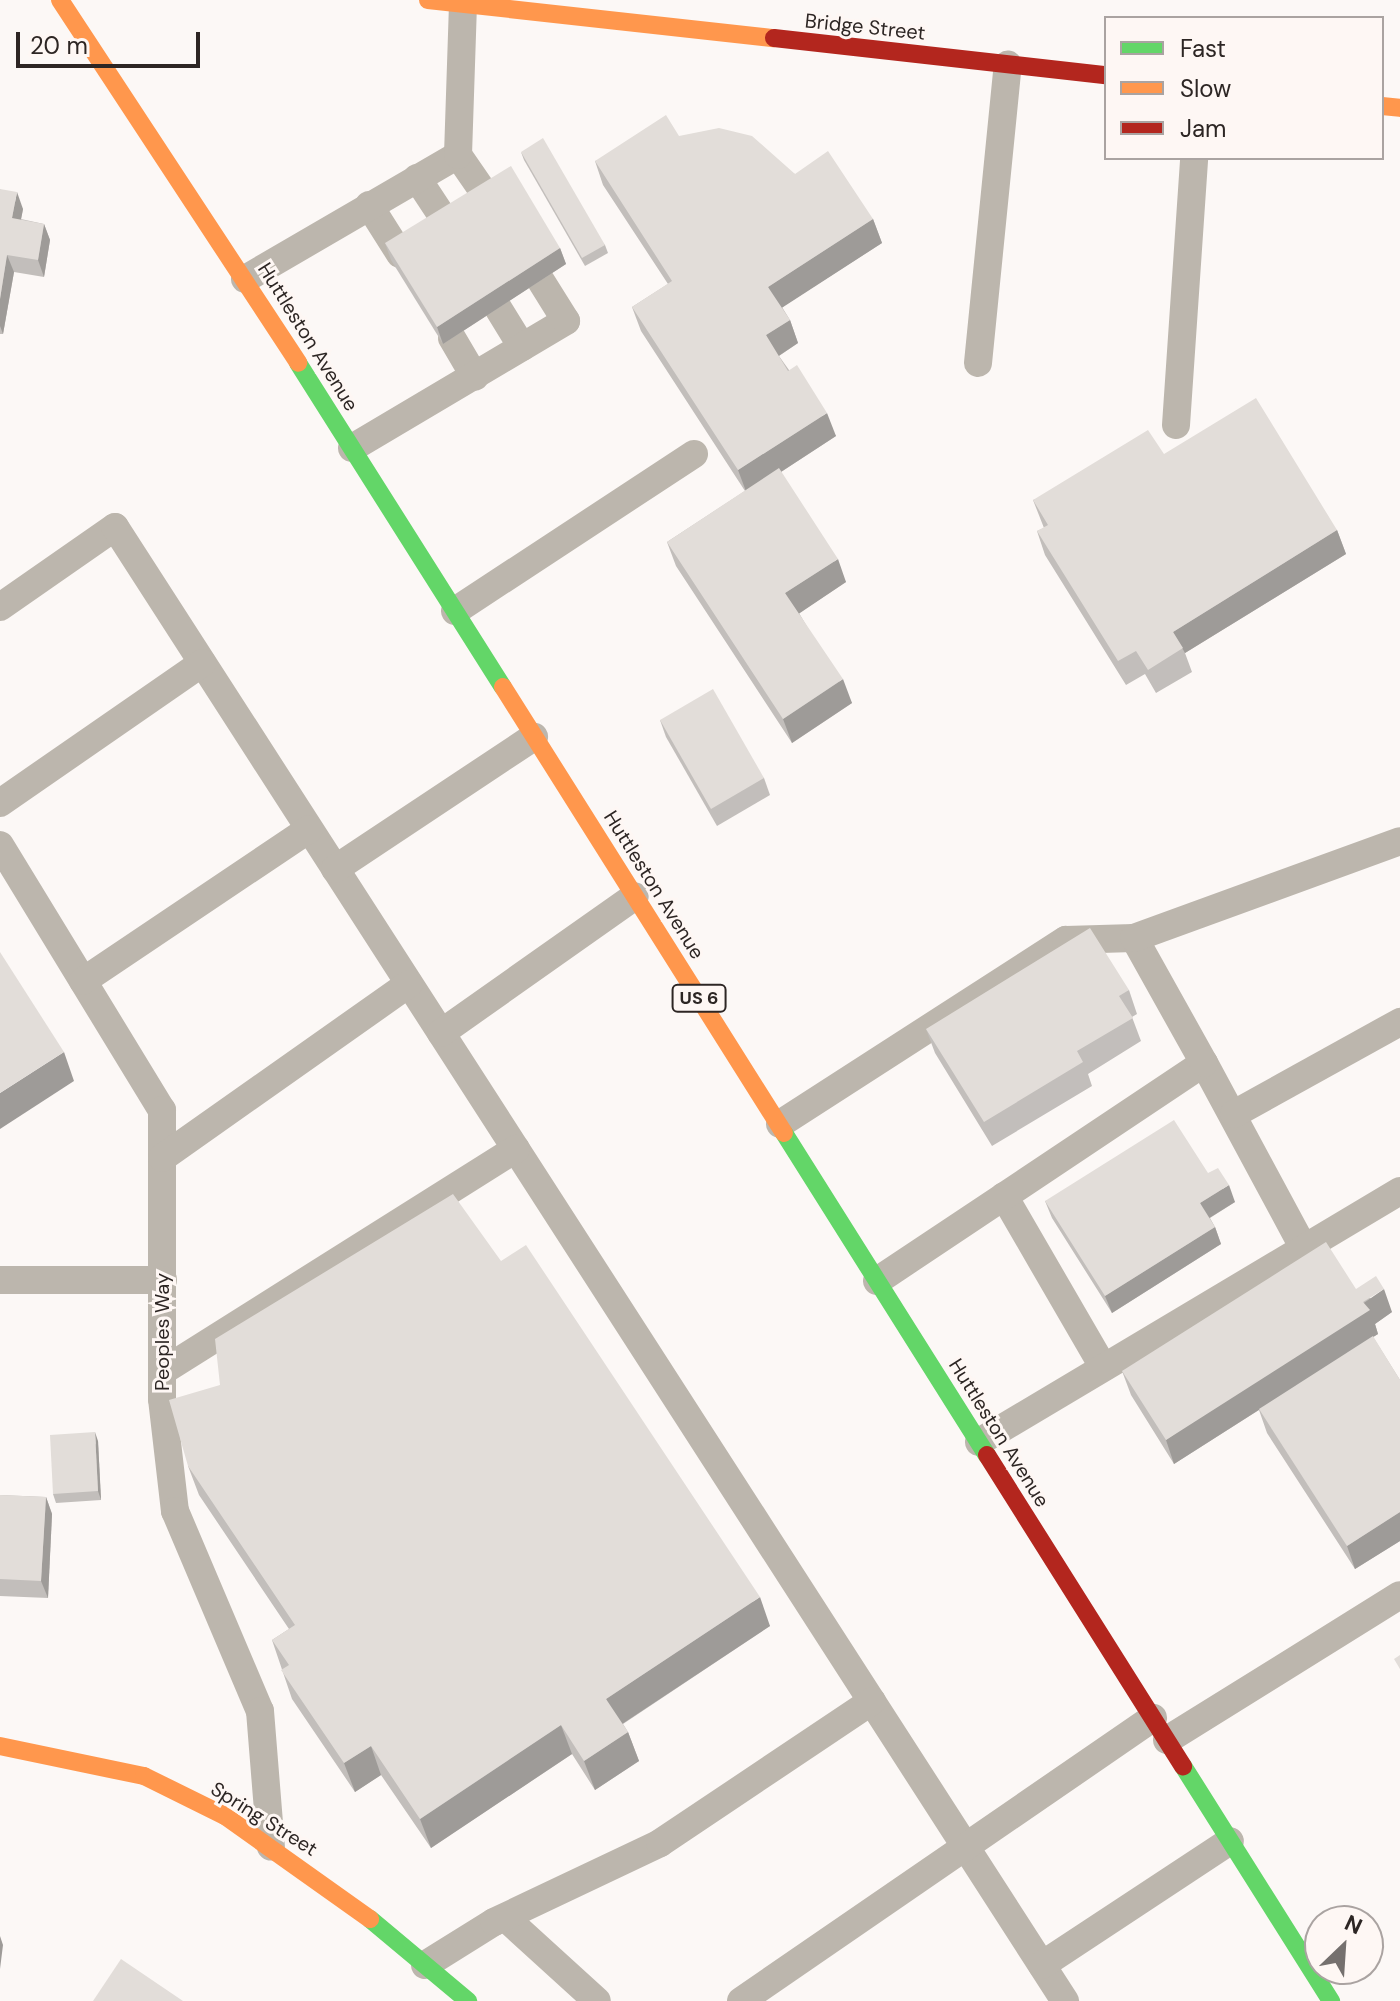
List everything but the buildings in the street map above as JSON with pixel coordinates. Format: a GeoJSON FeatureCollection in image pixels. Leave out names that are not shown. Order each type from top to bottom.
{"type":"FeatureCollection","features":[{"type":"Feature","properties":{"kind":"main road","name":"Huttleston Avenue"},"geometry":{"type":"LineString","coordinates":[[60,0],[245,279],[1331,2001]]}},
{"type":"Feature","properties":{"kind":"main road","name":"Bridge Street"},"geometry":{"type":"LineString","coordinates":[[428,0],[1104,75]]}},
{"type":"Feature","properties":{"kind":"main road","name":"Spring Street"},"geometry":{"type":"LineString","coordinates":[[0,1746],[144,1776],[271,1847],[468,2001]]}},
{"type":"Feature","properties":{"kind":"lane"},"geometry":{"type":"LineString","coordinates":[[463,4],[458,155],[489,200]]}},
{"type":"Feature","properties":{"kind":"lane"},"geometry":{"type":"LineString","coordinates":[[978,363],[1008,65]]}},
{"type":"Feature","properties":{"kind":"lane"},"geometry":{"type":"LineString","coordinates":[[245,279],[458,155]]}},
{"type":"Feature","properties":{"kind":"lane"},"geometry":{"type":"LineString","coordinates":[[1176,425],[1194,160]]}},
{"type":"Feature","properties":{"kind":"lane"},"geometry":{"type":"LineString","coordinates":[[417,178],[448,225]]}},
{"type":"Feature","properties":{"kind":"lane"},"geometry":{"type":"LineString","coordinates":[[369,205],[400,254]]}},
{"type":"Feature","properties":{"kind":"lane"},"geometry":{"type":"LineString","coordinates":[[352,448],[566,321],[541,281]]}},
{"type":"Feature","properties":{"kind":"lane"},"geometry":{"type":"LineString","coordinates":[[498,308],[522,347]]}},
{"type":"Feature","properties":{"kind":"lane"},"geometry":{"type":"LineString","coordinates":[[452,338],[475,377]]}},
{"type":"Feature","properties":{"kind":"lane"},"geometry":{"type":"LineString","coordinates":[[455,611],[694,454]]}},
{"type":"Feature","properties":{"kind":"lane"},"geometry":{"type":"LineString","coordinates":[[0,607],[115,527],[1065,2001]]}},
{"type":"Feature","properties":{"kind":"lane"},"geometry":{"type":"LineString","coordinates":[[0,803],[202,663]]}},
{"type":"Feature","properties":{"kind":"lane"},"geometry":{"type":"LineString","coordinates":[[335,869],[534,737]]}},
{"type":"Feature","properties":{"kind":"lane"},"geometry":{"type":"LineString","coordinates":[[83,981],[309,829]]}},
{"type":"Feature","properties":{"kind":"lane"},"geometry":{"type":"LineString","coordinates":[[780,1124],[1066,940],[1134,938],[1400,841]]}},
{"type":"Feature","properties":{"kind":"lane","name":"Peoples Way"},"geometry":{"type":"LineString","coordinates":[[0,845],[162,1110],[163,1371],[175,1511],[260,1711],[271,1847]]}},
{"type":"Feature","properties":{"kind":"lane"},"geometry":{"type":"LineString","coordinates":[[441,1033],[635,896]]}},
{"type":"Feature","properties":{"kind":"lane"},"geometry":{"type":"LineString","coordinates":[[1134,938],[1234,1114],[1302,1245]]}},
{"type":"Feature","properties":{"kind":"lane"},"geometry":{"type":"LineString","coordinates":[[162,1158],[409,984]]}},
{"type":"Feature","properties":{"kind":"lane"},"geometry":{"type":"LineString","coordinates":[[1234,1114],[1400,1022]]}},
{"type":"Feature","properties":{"kind":"lane"},"geometry":{"type":"LineString","coordinates":[[877,1281],[1204,1063]]}},
{"type":"Feature","properties":{"kind":"lane"},"geometry":{"type":"LineString","coordinates":[[163,1371],[516,1149]]}},
{"type":"Feature","properties":{"kind":"lane"},"geometry":{"type":"LineString","coordinates":[[979,1442],[1302,1245],[1400,1191]]}},
{"type":"Feature","properties":{"kind":"lane"},"geometry":{"type":"LineString","coordinates":[[1004,1196],[1103,1367]]}},
{"type":"Feature","properties":{"kind":"lane"},"geometry":{"type":"LineString","coordinates":[[0,1280],[163,1280]]}},
{"type":"Feature","properties":{"kind":"lane"},"geometry":{"type":"LineString","coordinates":[[741,2001],[966,1849],[1160,1729],[1400,1595]]}},
{"type":"Feature","properties":{"kind":"lane"},"geometry":{"type":"LineString","coordinates":[[425,1965],[660,1843],[872,1701]]}},
{"type":"Feature","properties":{"kind":"lane"},"geometry":{"type":"LineString","coordinates":[[1042,1965],[1230,1841]]}},
{"type":"Feature","properties":{"kind":"lane"},"geometry":{"type":"LineString","coordinates":[[508,1920],[597,2001]]}},
{"type":"Feature","properties":{"kind":"traffic: fast"},"geometry":{"type":"LineString","coordinates":[[298,363],[503,687]]}},
{"type":"Feature","properties":{"kind":"traffic: fast"},"geometry":{"type":"LineString","coordinates":[[784,1133],[987,1455]]}},
{"type":"Feature","properties":{"kind":"traffic: fast"},"geometry":{"type":"LineString","coordinates":[[1183,1766],[1331,2001]]}},
{"type":"Feature","properties":{"kind":"traffic: fast"},"geometry":{"type":"LineString","coordinates":[[370,1919],[468,2001]]}},
{"type":"Feature","properties":{"kind":"traffic: slow"},"geometry":{"type":"LineString","coordinates":[[60,0],[298,363]]}},
{"type":"Feature","properties":{"kind":"traffic: slow"},"geometry":{"type":"LineString","coordinates":[[428,0],[774,38]]}},
{"type":"Feature","properties":{"kind":"traffic: slow"},"geometry":{"type":"LineString","coordinates":[[1384,106],[1400,108]]}},
{"type":"Feature","properties":{"kind":"traffic: slow"},"geometry":{"type":"LineString","coordinates":[[503,687],[784,1133]]}},
{"type":"Feature","properties":{"kind":"traffic: slow"},"geometry":{"type":"LineString","coordinates":[[0,1746],[144,1776],[225,1816],[370,1919]]}},
{"type":"Feature","properties":{"kind":"traffic: jam"},"geometry":{"type":"LineString","coordinates":[[774,38],[1104,75]]}},
{"type":"Feature","properties":{"kind":"traffic: jam"},"geometry":{"type":"LineString","coordinates":[[987,1455],[1183,1766]]}}]}
